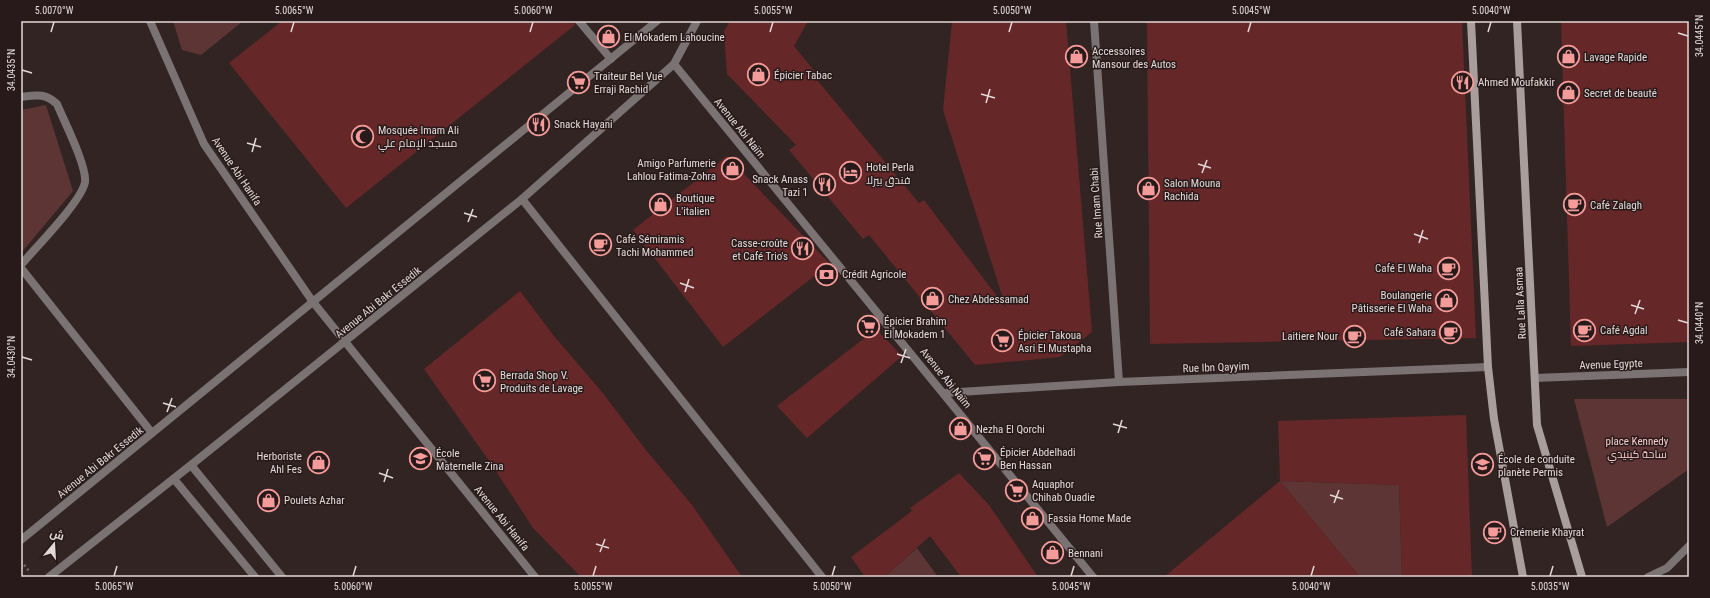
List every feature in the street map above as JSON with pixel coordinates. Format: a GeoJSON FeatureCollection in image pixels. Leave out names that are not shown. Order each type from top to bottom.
{"type":"FeatureCollection","features":[{"type":"Feature","properties":{"kind":"street","name":"Avenue Abi Hanifa"},"geometry":{"type":"LineString","coordinates":[[150,21],[204,144],[313,302],[535,577]]}},
{"type":"Feature","properties":{"kind":"street"},"geometry":{"type":"LineString","coordinates":[[579,21],[611,59]]}},
{"type":"Feature","properties":{"kind":"street","name":"Avenue Abi Bakr Essedik"},"geometry":{"type":"LineString","coordinates":[[21,540],[657,21]]}},
{"type":"Feature","properties":{"kind":"street","name":"Avenue Abi Bakr Essedik"},"geometry":{"type":"LineString","coordinates":[[49,577],[191,466],[522,199],[674,64],[697,21]]}},
{"type":"Feature","properties":{"kind":"street","name":"Rue Imam Chabi"},"geometry":{"type":"LineString","coordinates":[[1094,21],[1120,382]]}},
{"type":"Feature","properties":{"kind":"street"},"geometry":{"type":"LineString","coordinates":[[1471,21],[1488,367],[1494,419],[1523,577]]}},
{"type":"Feature","properties":{"kind":"street","name":"Rue Lalla Asmaa"},"geometry":{"type":"LineString","coordinates":[[1517,21],[1537,425],[1582,577]]}},
{"type":"Feature","properties":{"kind":"street","name":"Avenue Abi Naïm"},"geometry":{"type":"LineString","coordinates":[[674,64],[1093,577]]}},
{"type":"Feature","properties":{"kind":"street"},"geometry":{"type":"LineString","coordinates":[[21,97],[37,95],[50,98],[57,104],[84,170],[85,182],[79,197],[21,265]]}},
{"type":"Feature","properties":{"kind":"street"},"geometry":{"type":"LineString","coordinates":[[522,199],[822,577]]}},
{"type":"Feature","properties":{"kind":"street"},"geometry":{"type":"LineString","coordinates":[[21,268],[152,433]]}},
{"type":"Feature","properties":{"kind":"street","name":"Rue Ibn Qayyim"},"geometry":{"type":"LineString","coordinates":[[944,393],[1120,382],[1488,367]]}},
{"type":"Feature","properties":{"kind":"street","name":"Avenue Egypte"},"geometry":{"type":"LineString","coordinates":[[1535,378],[1689,372]]}},
{"type":"Feature","properties":{"kind":"street"},"geometry":{"type":"LineString","coordinates":[[191,466],[282,577]]}},
{"type":"Feature","properties":{"kind":"street"},"geometry":{"type":"LineString","coordinates":[[174,479],[255,577]]}},
{"type":"Feature","properties":{"kind":"street"},"geometry":{"type":"LineString","coordinates":[[1648,577],[1667,568],[1689,546]]}},
{"type":"Feature","properties":{"kind":"street"},"geometry":{"type":"LineString","coordinates":[[1664,577],[1667,568]]}},
{"type":"Feature","properties":{"kind":"path"},"geometry":{"type":"LineString","coordinates":[[21,561],[34,577]]}},
{"type":"Feature","properties":{"kind":"green space"},"geometry":{"type":"Polygon","coordinates":[[[173,21],[243,21],[201,55],[182,50],[173,21]]]}},
{"type":"Feature","properties":{"kind":"green space"},"geometry":{"type":"Polygon","coordinates":[[[46,105],[73,191],[21,253],[21,110],[46,105]]]}},
{"type":"Feature","properties":{"kind":"green space","name":"place Kennedy ساحة كينيدي"},"geometry":{"type":"Polygon","coordinates":[[[1574,399],[1689,399],[1689,469],[1607,527],[1574,399]]]}},
{"type":"Feature","properties":{"kind":"green space"},"geometry":{"type":"Polygon","coordinates":[[[1280,481],[1399,485],[1402,577],[1360,577],[1280,481]]]}},
{"type":"Feature","properties":{"kind":"green space"},"geometry":{"type":"Polygon","coordinates":[[[917,548],[938,577],[884,577],[917,548]]]}},
{"type":"Feature","properties":{"kind":"building","name":"Mosquée Imam Ali مسجد الإمام علي"},"geometry":{"type":"Polygon","coordinates":[[[282,21],[574,21],[575,25],[346,208],[229,63],[282,21]]]}},
{"type":"Feature","properties":{"kind":"building"},"geometry":{"type":"Polygon","coordinates":[[[730,21],[808,21],[794,46],[816,73],[813,75],[919,203],[924,200],[1006,308],[943,110],[952,21],[1066,21],[1092,332],[1060,357],[975,365],[869,235],[863,239],[789,150],[796,145],[727,74],[724,31],[730,21]]]}},
{"type":"Feature","properties":{"kind":"building"},"geometry":{"type":"Polygon","coordinates":[[[1147,21],[1462,21],[1476,338],[1150,344],[1147,21]]]}},
{"type":"Feature","properties":{"kind":"building"},"geometry":{"type":"Polygon","coordinates":[[[1561,21],[1689,21],[1689,342],[1571,346],[1561,21]]]}},
{"type":"Feature","properties":{"kind":"building"},"geometry":{"type":"Polygon","coordinates":[[[727,156],[830,264],[723,347],[633,230],[727,156]]]}},
{"type":"Feature","properties":{"kind":"building"},"geometry":{"type":"Polygon","coordinates":[[[520,291],[554,336],[602,392],[645,449],[692,505],[742,577],[581,577],[533,528],[492,465],[424,369],[520,291]]]}},
{"type":"Feature","properties":{"kind":"building"},"geometry":{"type":"Polygon","coordinates":[[[876,329],[902,356],[807,438],[777,406],[876,329]]]}},
{"type":"Feature","properties":{"kind":"building"},"geometry":{"type":"Polygon","coordinates":[[[1466,415],[1472,577],[1402,577],[1399,485],[1280,481],[1278,421],[1466,415]]]}},
{"type":"Feature","properties":{"kind":"building"},"geometry":{"type":"Polygon","coordinates":[[[959,473],[989,505],[1038,577],[961,577],[930,536],[884,577],[865,577],[851,557],[912,511],[910,508],[959,473]]]}},
{"type":"Feature","properties":{"kind":"building"},"geometry":{"type":"Polygon","coordinates":[[[1280,481],[1360,577],[1164,577],[1280,481]]]}},
{"type":"Feature","properties":{"kind":"place","name":"El Mokadem Lahoucine"},"geometry":{"type":"Point","coordinates":[608,37]}},
{"type":"Feature","properties":{"kind":"place","name":"Accessoires Mansour des Autos"},"geometry":{"type":"Point","coordinates":[1076,57]}},
{"type":"Feature","properties":{"kind":"place","name":"Lavage Rapide"},"geometry":{"type":"Point","coordinates":[1569,57]}},
{"type":"Feature","properties":{"kind":"place","name":"Épicier Tabac"},"geometry":{"type":"Point","coordinates":[759,75]}},
{"type":"Feature","properties":{"kind":"place","name":"Traiteur Bel Vue Erraji Rachid"},"geometry":{"type":"Point","coordinates":[579,82]}},
{"type":"Feature","properties":{"kind":"place","name":"Ahmed Moufakkir"},"geometry":{"type":"Point","coordinates":[1463,82]}},
{"type":"Feature","properties":{"kind":"place","name":"Secret de beauté"},"geometry":{"type":"Point","coordinates":[1569,93]}},
{"type":"Feature","properties":{"kind":"place","name":"Snack Hayani"},"geometry":{"type":"Point","coordinates":[539,124]}},
{"type":"Feature","properties":{"kind":"place","name":"Mosquée Imam Ali مسجد الإمام علي"},"geometry":{"type":"Point","coordinates":[362,136]}},
{"type":"Feature","properties":{"kind":"place","name":"Amigo Parfumerie Lahlou Fatima-Zohra"},"geometry":{"type":"Point","coordinates":[732,169]}},
{"type":"Feature","properties":{"kind":"place","name":"Hotel Perla فندق بيرلا"},"geometry":{"type":"Point","coordinates":[851,173]}},
{"type":"Feature","properties":{"kind":"place","name":"Snack Anass Tazi 1"},"geometry":{"type":"Point","coordinates":[824,185]}},
{"type":"Feature","properties":{"kind":"place","name":"Salon Mouna Rachida"},"geometry":{"type":"Point","coordinates":[1149,189]}},
{"type":"Feature","properties":{"kind":"place","name":"Boutique L'italien"},"geometry":{"type":"Point","coordinates":[660,204]}},
{"type":"Feature","properties":{"kind":"place","name":"Café Zalagh"},"geometry":{"type":"Point","coordinates":[1575,205]}},
{"type":"Feature","properties":{"kind":"place","name":"Café Sémiramis Tachi Mohammed"},"geometry":{"type":"Point","coordinates":[601,245]}},
{"type":"Feature","properties":{"kind":"place","name":"Casse-croûte et Café Trio's"},"geometry":{"type":"Point","coordinates":[803,249]}},
{"type":"Feature","properties":{"kind":"place","name":"Café El Waha"},"geometry":{"type":"Point","coordinates":[1448,268]}},
{"type":"Feature","properties":{"kind":"place","name":"Crédit Agricole"},"geometry":{"type":"Point","coordinates":[826,274]}},
{"type":"Feature","properties":{"kind":"place","name":"Chez Abdessamad"},"geometry":{"type":"Point","coordinates":[933,299]}},
{"type":"Feature","properties":{"kind":"place","name":"Boulangerie Pâtisserie El Waha"},"geometry":{"type":"Point","coordinates":[1447,301]}},
{"type":"Feature","properties":{"kind":"place","name":"Épicier Brahim El Mokadem 1"},"geometry":{"type":"Point","coordinates":[869,327]}},
{"type":"Feature","properties":{"kind":"place","name":"Café Agdal"},"geometry":{"type":"Point","coordinates":[1585,330]}},
{"type":"Feature","properties":{"kind":"place","name":"Café Sahara"},"geometry":{"type":"Point","coordinates":[1451,332]}},
{"type":"Feature","properties":{"kind":"place","name":"Laitiere Nour"},"geometry":{"type":"Point","coordinates":[1354,336]}},
{"type":"Feature","properties":{"kind":"place","name":"Épicier Takoua Asri El Mustapha"},"geometry":{"type":"Point","coordinates":[1002,341]}},
{"type":"Feature","properties":{"kind":"place","name":"Berrada Shop V. Produits de Lavage"},"geometry":{"type":"Point","coordinates":[484,381]}},
{"type":"Feature","properties":{"kind":"place","name":"Nezha El Qorchi"},"geometry":{"type":"Point","coordinates":[960,429]}},
{"type":"Feature","properties":{"kind":"place","name":"Épicier Abdelhadi Ben Hassan"},"geometry":{"type":"Point","coordinates":[984,458]}},
{"type":"Feature","properties":{"kind":"place","name":"École Maternelle Zina"},"geometry":{"type":"Point","coordinates":[420,459]}},
{"type":"Feature","properties":{"kind":"place","name":"Herboriste Ahl Fes"},"geometry":{"type":"Point","coordinates":[318,462]}},
{"type":"Feature","properties":{"kind":"place","name":"École de conduite planète Permis"},"geometry":{"type":"Point","coordinates":[1483,465]}},
{"type":"Feature","properties":{"kind":"place","name":"Aquaphor Chihab Ouadie"},"geometry":{"type":"Point","coordinates":[1016,490]}},
{"type":"Feature","properties":{"kind":"place","name":"Poulets Azhar"},"geometry":{"type":"Point","coordinates":[269,500]}},
{"type":"Feature","properties":{"kind":"place","name":"Fassia Home Made"},"geometry":{"type":"Point","coordinates":[1032,518]}},
{"type":"Feature","properties":{"kind":"place","name":"Crémerie Khayrat"},"geometry":{"type":"Point","coordinates":[1494,532]}},
{"type":"Feature","properties":{"kind":"place","name":"Bennani"},"geometry":{"type":"Point","coordinates":[1053,553]}}]}
